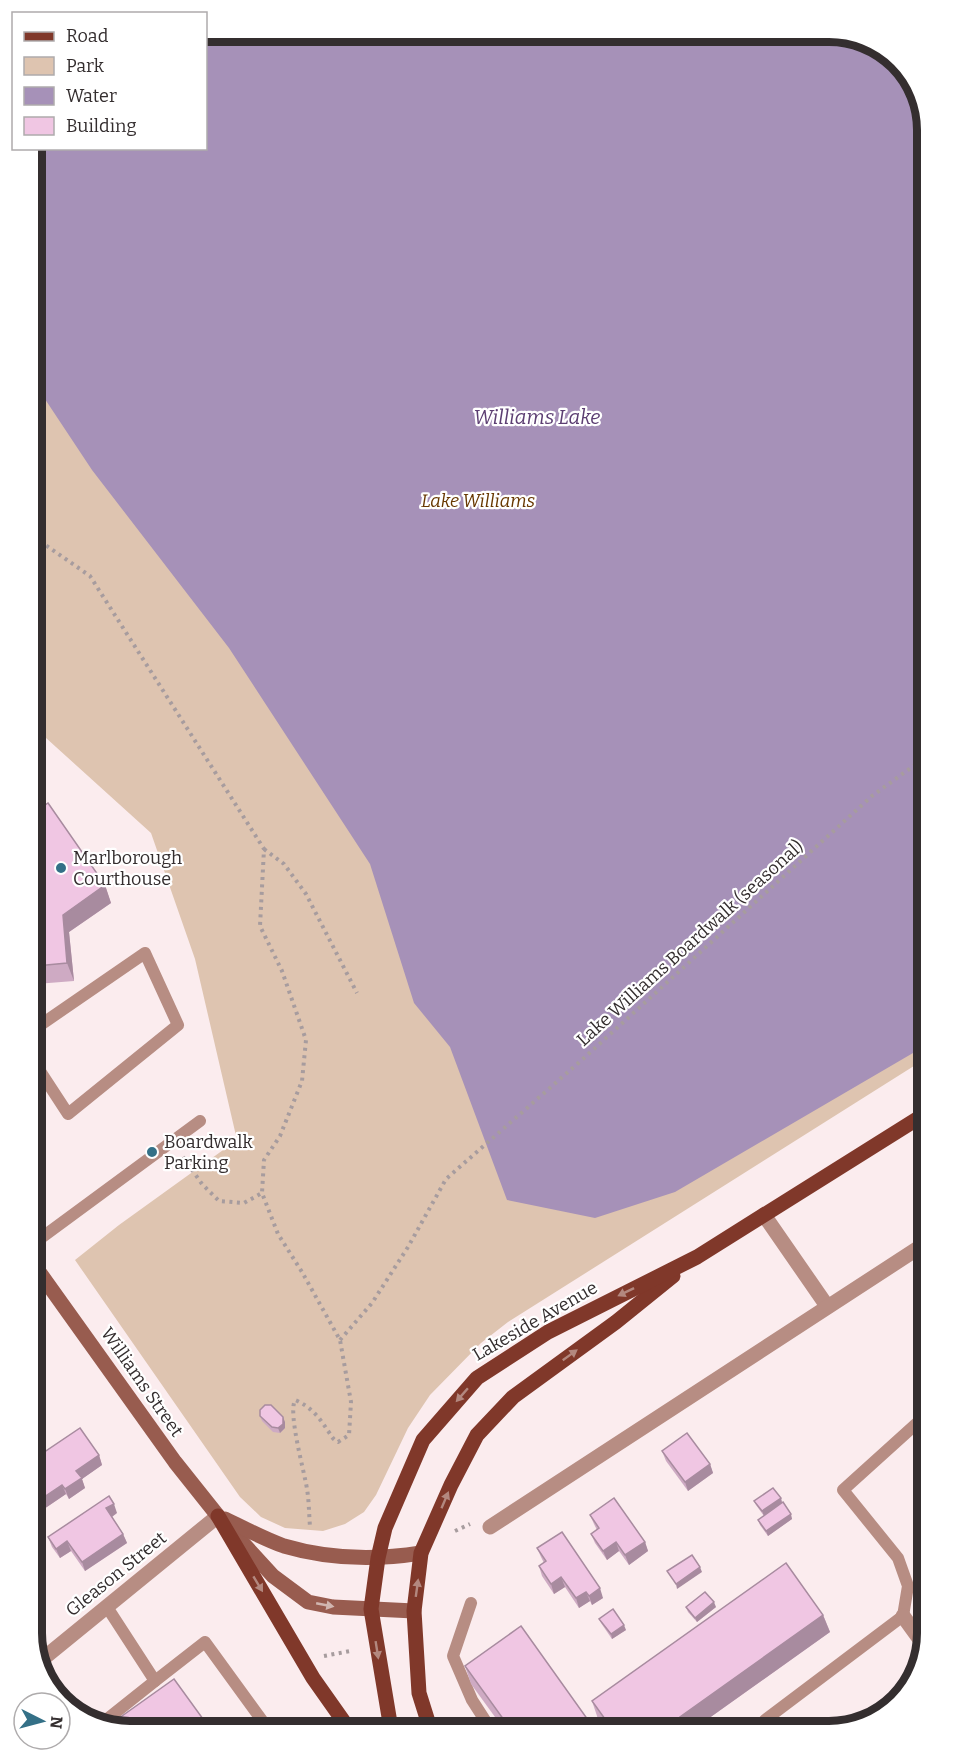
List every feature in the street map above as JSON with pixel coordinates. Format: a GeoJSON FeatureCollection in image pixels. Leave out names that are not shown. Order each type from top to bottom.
{"type":"FeatureCollection","features":[{"type":"Feature","properties":{"kind":"main road","name":"Lakeside Avenue"},"geometry":{"type":"LineString","coordinates":[[390,1721],[371,1609],[385,1528],[423,1440],[477,1378],[548,1332],[697,1257],[917,1119]]}},
{"type":"Feature","properties":{"kind":"main road","name":"Lakeside Avenue"},"geometry":{"type":"LineString","coordinates":[[428,1721],[419,1693],[414,1611],[422,1554],[451,1485],[477,1436],[513,1397],[616,1322],[697,1257]]}},
{"type":"Feature","properties":{"kind":"main road","name":"Williams Street"},"geometry":{"type":"LineString","coordinates":[[42,1276],[144,1420],[218,1516],[273,1576],[308,1602],[333,1607],[414,1611]]}},
{"type":"Feature","properties":{"kind":"main road","name":"Williams Street"},"geometry":{"type":"LineString","coordinates":[[218,1516],[282,1545],[312,1553],[378,1558],[422,1554]]}},
{"type":"Feature","properties":{"kind":"main road"},"geometry":{"type":"LineString","coordinates":[[218,1516],[314,1678],[344,1721]]}},
{"type":"Feature","properties":{"kind":"street"},"geometry":{"type":"LineString","coordinates":[[764,1215],[827,1306]]}},
{"type":"Feature","properties":{"kind":"street"},"geometry":{"type":"LineString","coordinates":[[490,1527],[917,1249]]}},
{"type":"Feature","properties":{"kind":"street","name":"Gleason Street"},"geometry":{"type":"LineString","coordinates":[[46,1657],[218,1516]]}},
{"type":"Feature","properties":{"kind":"street"},"geometry":{"type":"LineString","coordinates":[[903,1616],[917,1635]]}},
{"type":"Feature","properties":{"kind":"lane"},"geometry":{"type":"LineString","coordinates":[[42,1024],[145,953],[178,1025],[68,1114],[42,1074]]}},
{"type":"Feature","properties":{"kind":"lane"},"geometry":{"type":"LineString","coordinates":[[42,1237],[200,1121]]}},
{"type":"Feature","properties":{"kind":"lane"},"geometry":{"type":"LineString","coordinates":[[767,1721],[903,1616],[908,1586],[898,1558],[843,1490],[917,1423]]}},
{"type":"Feature","properties":{"kind":"lane"},"geometry":{"type":"LineString","coordinates":[[471,1603],[453,1656],[472,1700],[486,1721]]}},
{"type":"Feature","properties":{"kind":"lane"},"geometry":{"type":"LineString","coordinates":[[107,1607],[155,1681]]}},
{"type":"Feature","properties":{"kind":"lane"},"geometry":{"type":"LineString","coordinates":[[108,1718],[205,1642],[262,1721]]}},
{"type":"Feature","properties":{"kind":"path"},"geometry":{"type":"LineString","coordinates":[[42,543],[90,576],[264,849],[284,864],[306,894],[357,993]]}},
{"type":"Feature","properties":{"kind":"path","name":"Lake Williams Boardwalk (seasonal)"},"geometry":{"type":"LineString","coordinates":[[340,1340],[372,1303],[408,1247],[446,1179],[584,1058],[872,796],[917,763]]}},
{"type":"Feature","properties":{"kind":"path"},"geometry":{"type":"LineString","coordinates":[[264,849],[260,926],[282,971],[306,1040],[302,1081],[280,1136],[264,1160],[262,1193],[278,1234],[340,1340],[351,1402],[349,1435],[338,1442],[333,1440],[307,1405],[295,1400],[292,1406],[308,1492],[310,1527]]}},
{"type":"Feature","properties":{"kind":"path"},"geometry":{"type":"LineString","coordinates":[[172,1142],[202,1184],[219,1202],[244,1203],[262,1193]]}},
{"type":"Feature","properties":{"kind":"path"},"geometry":{"type":"LineString","coordinates":[[317,1658],[350,1651]]}},
{"type":"Feature","properties":{"kind":"green space","name":"Williams Lake"},"geometry":{"type":"Polygon","coordinates":[[[207,42],[835,42],[868,51],[891,68],[899,76],[910,96],[917,130],[917,1064],[508,1322],[481,1343],[430,1395],[408,1428],[376,1495],[364,1512],[345,1524],[323,1531],[285,1528],[261,1517],[240,1497],[75,1260],[119,1225],[237,1140],[195,959],[151,833],[42,734],[42,150],[207,150],[207,42]]]}},
{"type":"Feature","properties":{"kind":"water","name":"Williams Lake"},"geometry":{"type":"Polygon","coordinates":[[[207,42],[835,42],[858,47],[878,57],[899,76],[905,86],[915,112],[917,130],[917,1051],[675,1192],[595,1218],[507,1200],[450,1047],[414,1003],[370,864],[229,648],[92,470],[42,395],[42,150],[207,150],[207,42]]]}},
{"type":"Feature","properties":{"kind":"building","name":"Marlborough Courthouse"},"geometry":{"type":"Polygon","coordinates":[[[48,803],[105,885],[63,915],[67,963],[42,965],[42,807],[48,803]]]}},
{"type":"Feature","properties":{"kind":"building"},"geometry":{"type":"Polygon","coordinates":[[[265,1405],[271,1405],[283,1417],[283,1424],[278,1428],[272,1427],[260,1416],[260,1410],[265,1405]]]}},
{"type":"Feature","properties":{"kind":"building"},"geometry":{"type":"Polygon","coordinates":[[[80,1428],[99,1455],[76,1471],[82,1478],[65,1489],[62,1485],[42,1498],[42,1454],[80,1428]]]}},
{"type":"Feature","properties":{"kind":"building"},"geometry":{"type":"Polygon","coordinates":[[[687,1433],[710,1464],[685,1482],[662,1451],[687,1433]]]}},
{"type":"Feature","properties":{"kind":"building"},"geometry":{"type":"Polygon","coordinates":[[[773,1488],[781,1498],[762,1511],[754,1501],[773,1488]]]}},
{"type":"Feature","properties":{"kind":"building"},"geometry":{"type":"Polygon","coordinates":[[[109,1496],[114,1504],[106,1508],[123,1534],[82,1562],[67,1541],[56,1549],[48,1537],[109,1496]]]}},
{"type":"Feature","properties":{"kind":"building"},"geometry":{"type":"Polygon","coordinates":[[[614,1498],[645,1542],[625,1555],[616,1542],[603,1551],[591,1534],[599,1528],[590,1515],[614,1498]]]}},
{"type":"Feature","properties":{"kind":"building"},"geometry":{"type":"Polygon","coordinates":[[[783,1502],[791,1514],[766,1531],[758,1520],[783,1502]]]}},
{"type":"Feature","properties":{"kind":"building"},"geometry":{"type":"Polygon","coordinates":[[[562,1532],[600,1588],[589,1596],[586,1592],[576,1598],[561,1577],[551,1584],[539,1566],[546,1561],[537,1548],[562,1532]]]}},
{"type":"Feature","properties":{"kind":"building"},"geometry":{"type":"Polygon","coordinates":[[[692,1555],[700,1567],[676,1584],[667,1571],[692,1555]]]}},
{"type":"Feature","properties":{"kind":"building"},"geometry":{"type":"Polygon","coordinates":[[[786,1563],[823,1615],[680,1717],[683,1721],[606,1721],[592,1701],[786,1563]]]}},
{"type":"Feature","properties":{"kind":"building"},"geometry":{"type":"Polygon","coordinates":[[[705,1592],[714,1602],[695,1618],[686,1607],[705,1592]]]}},
{"type":"Feature","properties":{"kind":"building"},"geometry":{"type":"Polygon","coordinates":[[[613,1609],[624,1625],[611,1634],[599,1619],[613,1609]]]}},
{"type":"Feature","properties":{"kind":"building"},"geometry":{"type":"Polygon","coordinates":[[[521,1626],[589,1721],[505,1721],[465,1666],[521,1626]]]}},
{"type":"Feature","properties":{"kind":"building"},"geometry":{"type":"Polygon","coordinates":[[[174,1679],[204,1721],[124,1721],[117,1720],[174,1679]]]}},
{"type":"Feature","properties":{"kind":"place","name":"Marlborough Courthouse"},"geometry":{"type":"Point","coordinates":[61,868]}},
{"type":"Feature","properties":{"kind":"place","name":"Boardwalk Parking"},"geometry":{"type":"Point","coordinates":[152,1152]}},
{"type":"Feature","properties":{"kind":"park label","name":"Lake Williams"},"geometry":{"type":"Point","coordinates":[478,501]}}]}
